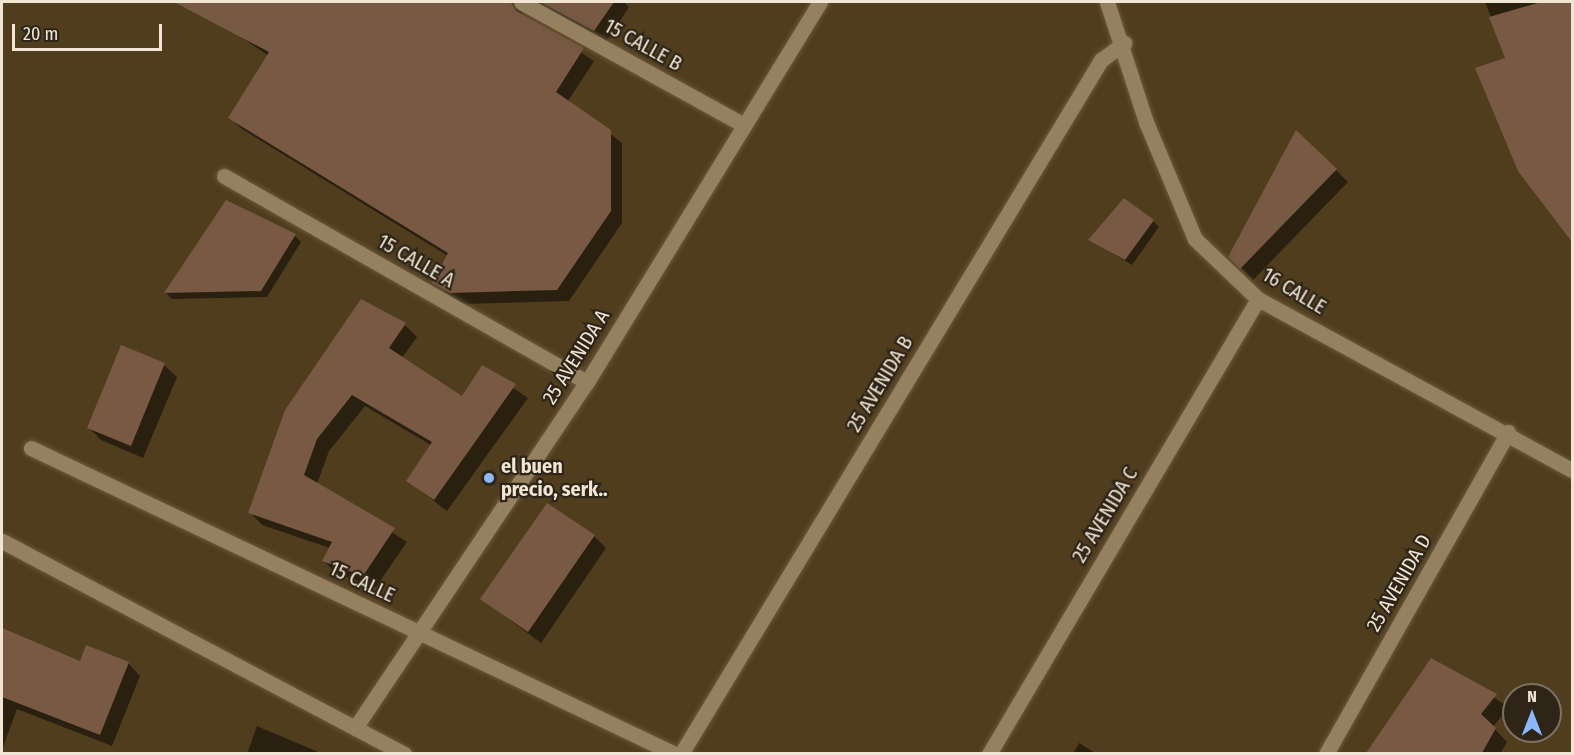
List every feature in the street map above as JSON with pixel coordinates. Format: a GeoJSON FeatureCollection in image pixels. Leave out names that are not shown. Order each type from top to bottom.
{"type":"FeatureCollection","features":[{"type":"Feature","properties":{"kind":"street","name":"15 CALLE B"},"geometry":{"type":"LineString","coordinates":[[521,2],[744,125]]}},
{"type":"Feature","properties":{"kind":"street","name":"25 AVENIDA A"},"geometry":{"type":"LineString","coordinates":[[355,728],[587,382],[820,2]]}},
{"type":"Feature","properties":{"kind":"street","name":"16 CALLE"},"geometry":{"type":"LineString","coordinates":[[1107,2],[1124,43],[1146,122],[1196,239],[1258,299],[1508,432],[1572,470]]}},
{"type":"Feature","properties":{"kind":"street","name":"25 AVENIDA B"},"geometry":{"type":"LineString","coordinates":[[681,753],[1101,60],[1124,43]]}},
{"type":"Feature","properties":{"kind":"street","name":"15 CALLE A"},"geometry":{"type":"LineString","coordinates":[[224,176],[587,382]]}},
{"type":"Feature","properties":{"kind":"street","name":"25 AVENIDA C"},"geometry":{"type":"LineString","coordinates":[[989,753],[1258,299]]}},
{"type":"Feature","properties":{"kind":"street","name":"25 AVENIDA D"},"geometry":{"type":"LineString","coordinates":[[1326,753],[1508,432]]}},
{"type":"Feature","properties":{"kind":"street","name":"15 CALLE"},"geometry":{"type":"LineString","coordinates":[[31,448],[675,753]]}},
{"type":"Feature","properties":{"kind":"street"},"geometry":{"type":"LineString","coordinates":[[2,541],[404,753]]}},
{"type":"Feature","properties":{"kind":"building"},"geometry":{"type":"Polygon","coordinates":[[[174,2],[511,2],[516,11],[584,48],[556,92],[611,130],[611,211],[557,290],[450,293],[432,283],[448,253],[228,118],[269,52],[174,2]]]}},
{"type":"Feature","properties":{"kind":"building"},"geometry":{"type":"Polygon","coordinates":[[[540,2],[614,2],[594,31],[540,2]]]}},
{"type":"Feature","properties":{"kind":"building"},"geometry":{"type":"Polygon","coordinates":[[[1541,2],[1572,2],[1572,242],[1518,171],[1475,68],[1505,58],[1489,17],[1541,2]]]}},
{"type":"Feature","properties":{"kind":"building"},"geometry":{"type":"Polygon","coordinates":[[[1296,130],[1337,169],[1240,269],[1228,257],[1296,130]]]}},
{"type":"Feature","properties":{"kind":"building"},"geometry":{"type":"Polygon","coordinates":[[[1124,198],[1154,220],[1125,260],[1088,240],[1124,198]]]}},
{"type":"Feature","properties":{"kind":"building"},"geometry":{"type":"Polygon","coordinates":[[[226,200],[296,234],[261,291],[164,293],[226,200]]]}},
{"type":"Feature","properties":{"kind":"building"},"geometry":{"type":"Polygon","coordinates":[[[361,299],[406,323],[389,348],[462,396],[482,365],[516,384],[434,500],[406,481],[432,442],[352,395],[317,439],[304,475],[395,528],[363,576],[322,561],[332,542],[248,513],[285,410],[361,299]]]}},
{"type":"Feature","properties":{"kind":"building"},"geometry":{"type":"Polygon","coordinates":[[[121,345],[165,363],[131,446],[87,428],[121,345]]]}},
{"type":"Feature","properties":{"kind":"building"},"geometry":{"type":"Polygon","coordinates":[[[547,503],[595,535],[528,632],[480,599],[547,503]]]}},
{"type":"Feature","properties":{"kind":"building"},"geometry":{"type":"Polygon","coordinates":[[[2,628],[80,661],[86,645],[129,662],[100,735],[2,697],[2,628]]]}},
{"type":"Feature","properties":{"kind":"building"},"geometry":{"type":"Polygon","coordinates":[[[1431,658],[1497,694],[1481,714],[1496,728],[1482,753],[1366,753],[1431,658]]]}},
{"type":"Feature","properties":{"kind":"place","name":"el buen precio, serk.."},"geometry":{"type":"Point","coordinates":[489,478]}}]}
